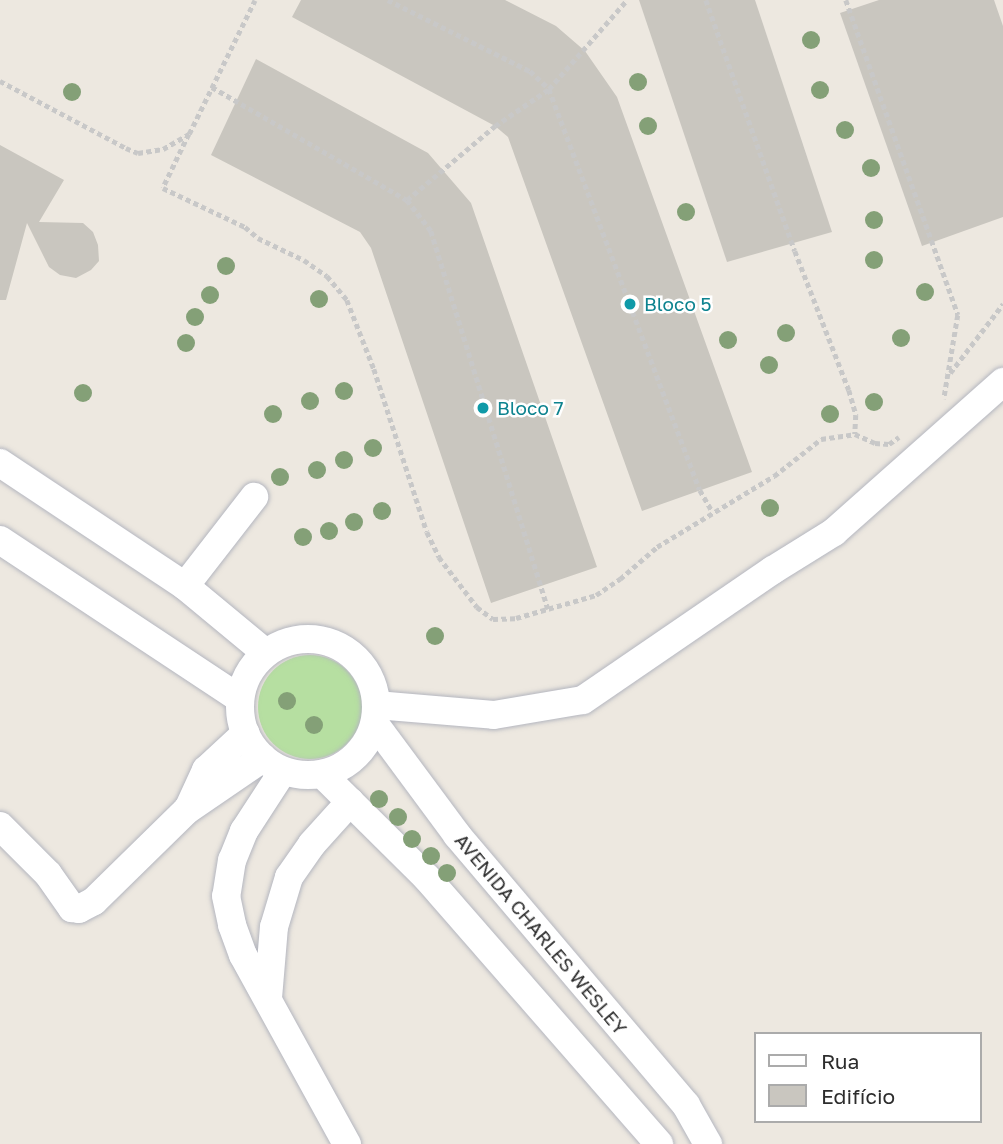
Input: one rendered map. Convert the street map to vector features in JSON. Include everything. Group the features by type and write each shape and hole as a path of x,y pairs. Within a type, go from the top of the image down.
{"street":[{"path":"375,714 494,715 583,700 773,570 834,532 1003,382"},
{"path":"0,463 185,586 265,653"},
{"path":"185,586 254,497"},
{"path":"0,540 239,698"},
{"path":"305,638 326,641 346,649 362,664 372,683 375,714 355,757 340,768 322,774 298,775 273,764 246,733 239,698 251,668 265,653 280,644 305,638"},
{"name":"AVENIDA CHARLES WESLEY","path":"375,714 457,835 686,1105 708,1144"},
{"path":"187,810 206,770 246,733"},
{"path":"0,826 21,844 48,874 65,901 76,909 94,901 187,810 273,764"},
{"path":"273,764 232,860 226,896 232,925 243,955 347,1144"},
{"path":"322,774 427,878 659,1144"},
{"path":"268,998 274,927 289,877 312,844 350,802"}],"path":[{"path":"255,0 163,188 245,227 258,237 304,260 327,276 347,300 374,369 427,532 439,557 477,607 493,619 516,618 596,595 620,579 657,547 712,511 774,476 821,439 855,434 875,443 888,444 901,436"},
{"path":"388,0 530,71 549,89 700,490 712,511"},
{"path":"407,200 495,126 549,89 627,0"},
{"path":"706,0 795,251 849,390 856,415 855,434"},
{"path":"846,0 958,315 943,406"},
{"path":"0,81 138,153 163,149 189,134"},
{"path":"212,88 407,200 431,231 548,609"},
{"path":"948,375 1003,304"}],"green space":[{"path":"310,655 330,659 347,670 358,687 362,707 358,727 347,744 330,755 310,759 290,755 273,744 262,727 258,707 262,687 273,670 290,659"}],"building":[{"name":"Bloco 5","path":"301,0 505,0 556,26 585,51 617,97 752,472 642,511 508,137 495,126 292,17"},
{"name":"Bloco 5","path":"639,0 755,0 832,232 727,262"},
{"path":"879,0 994,0 1003,26 1003,217 922,246 840,13"},
{"name":"Bloco 7","path":"256,59 428,153 471,203 597,567 491,603 371,248 360,232 211,155"},
{"path":"0,145 64,180 39,222 83,223 93,232 98,245 99,261 91,270 76,278 60,275 49,267 27,223 6,300 0,300"}],"place":[{"name":"Bloco 5","path":"630,304"},
{"name":"Bloco 7","path":"483,408"}]}
